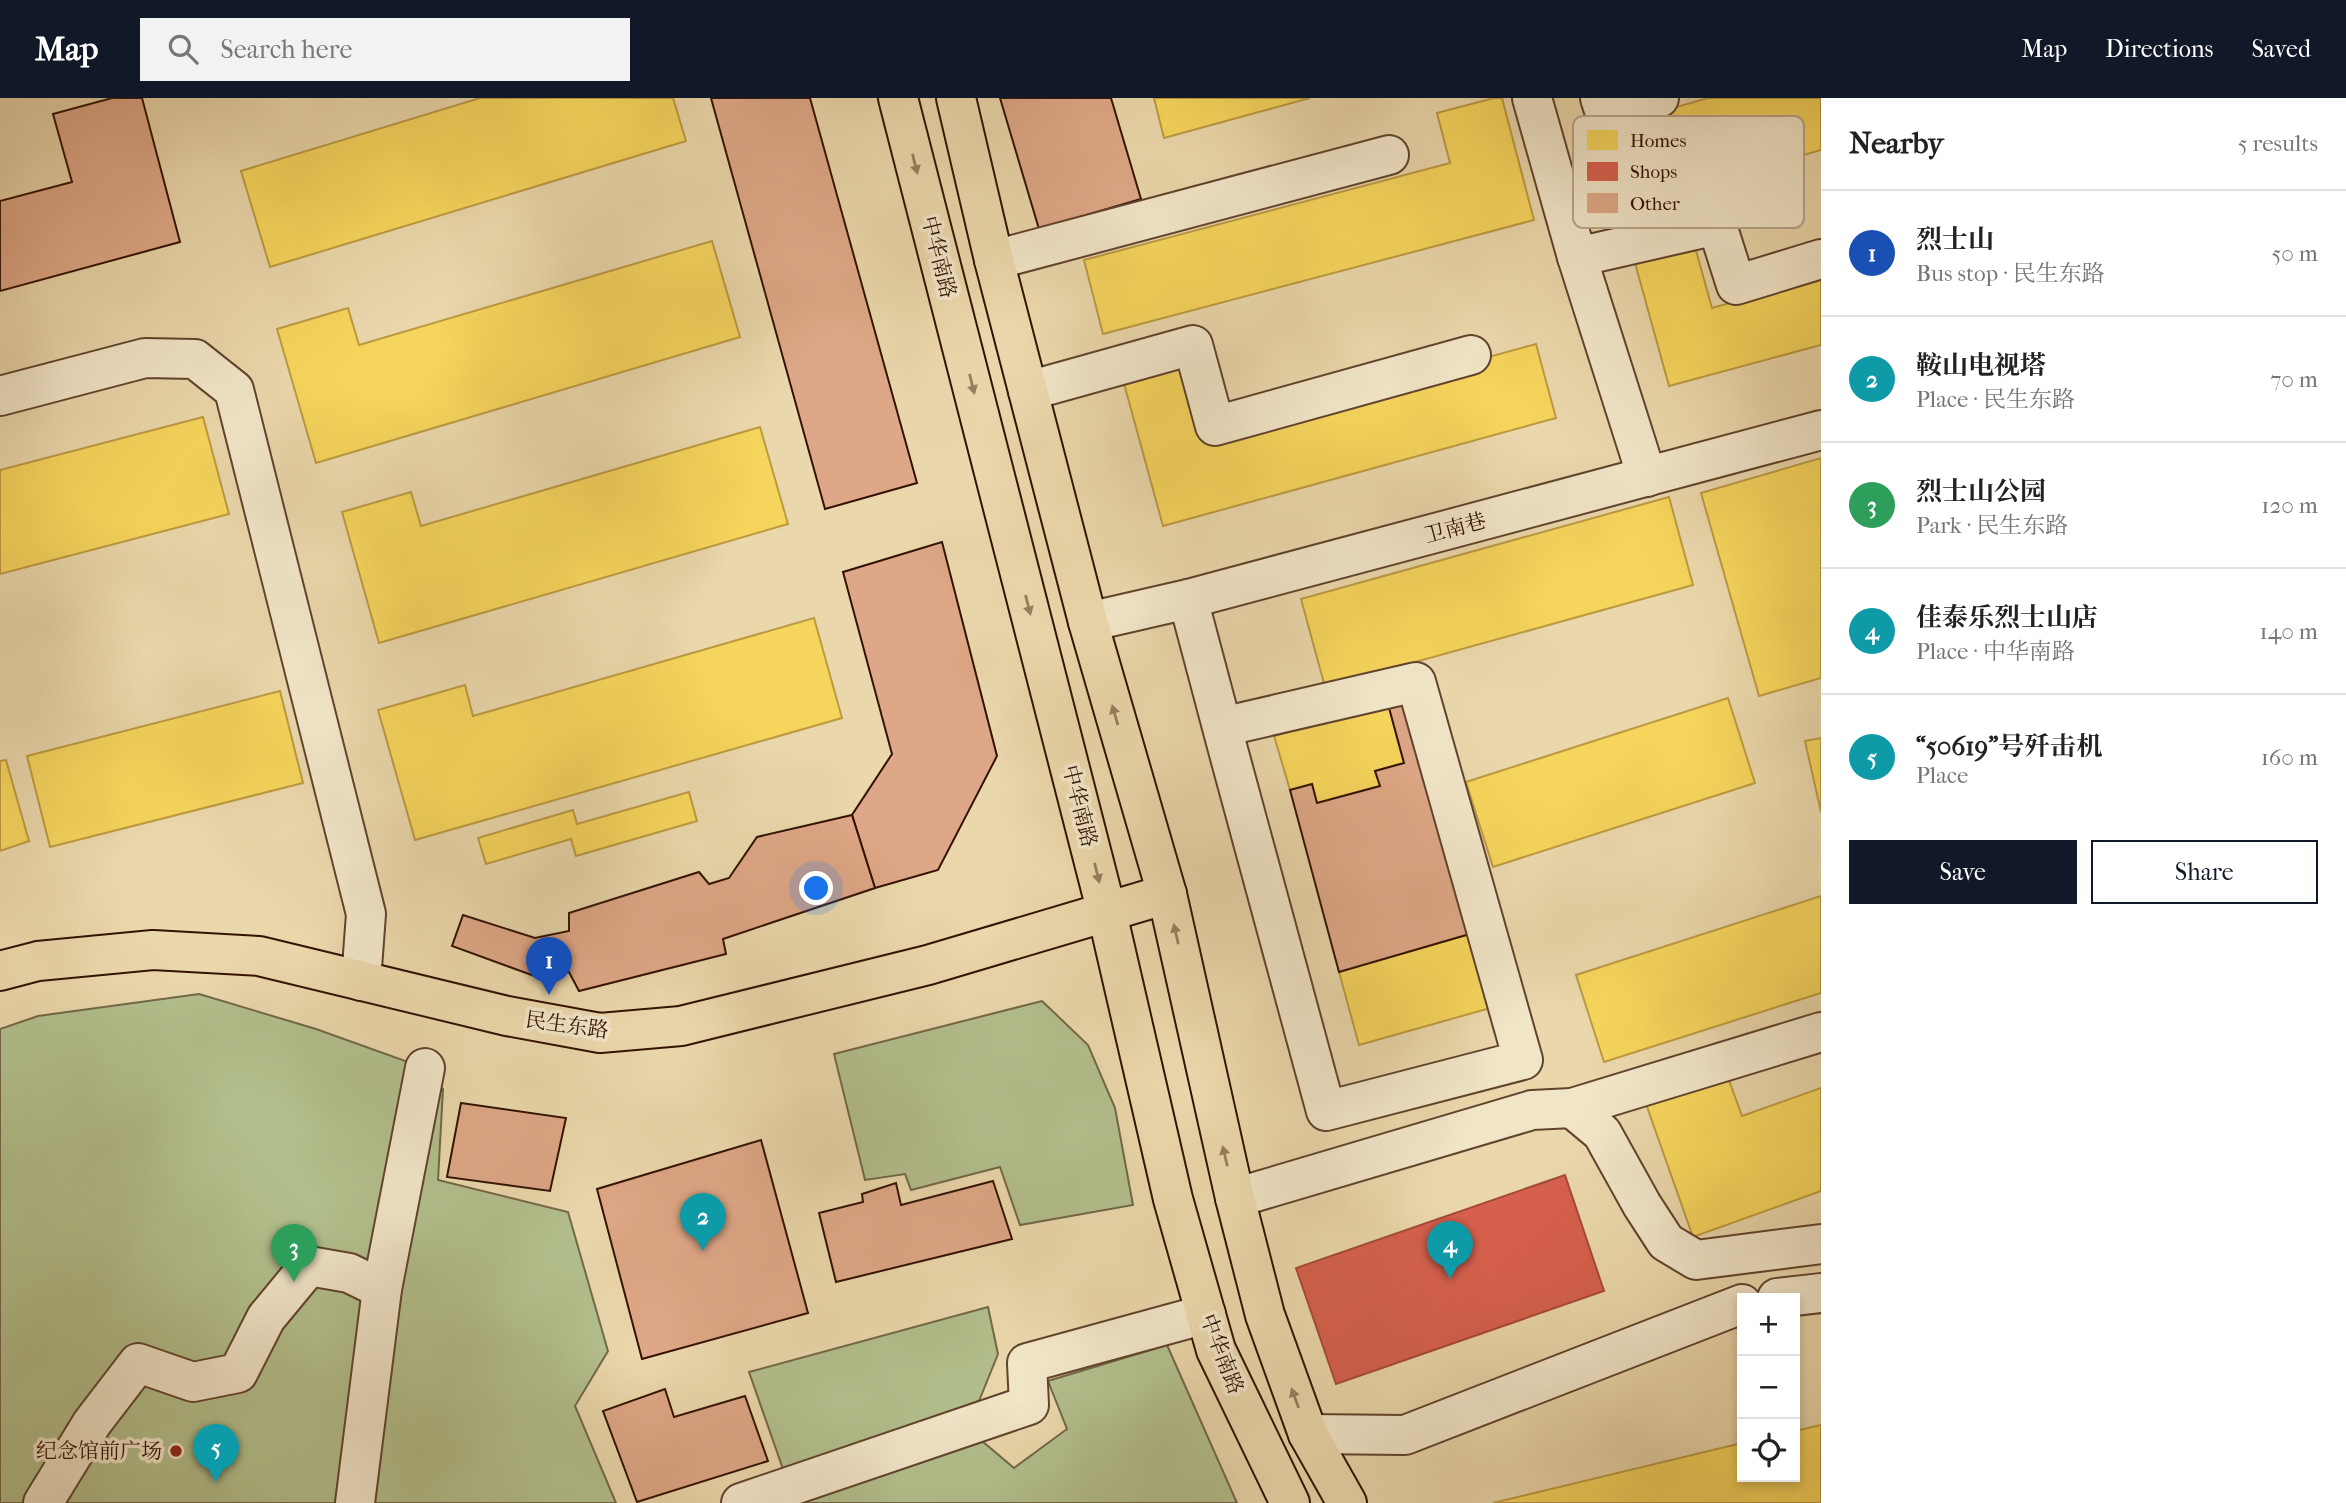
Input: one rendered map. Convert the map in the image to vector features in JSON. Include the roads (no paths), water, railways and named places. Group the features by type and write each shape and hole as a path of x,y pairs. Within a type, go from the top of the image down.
{"main road":[{"name":"中华南路","path":"898,98 1108,913 1173,1199 1216,1350 1290,1503"},
{"path":"956,98 994,260 1088,622 1167,894 1235,1198 1265,1315 1308,1434 1347,1503"},
{"name":"民生东路","path":"0,971 38,961 153,950 260,956 508,1016 600,1033 681,1026 928,965 1167,894"}],"street":[{"path":"1532,98 1577,257 1647,477"},
{"path":"1600,98 1606,116 1659,98"},
{"path":"994,260 1389,155"},
{"path":"1577,257 1704,228"},
{"path":"1718,228 1736,285 1821,259"},
{"path":"1028,391 1193,345 1215,426 1471,355"},
{"path":"0,396 145,358 195,359 234,390 366,914 361,981"},
{"name":"卫南巷","path":"1088,622 1188,599 1821,430"},
{"path":"1188,599 1222,727 1326,1111 1523,1060 1416,682 1222,727"},
{"path":"1235,1198 1532,1110 1572,1108 1821,1032"},
{"path":"355,1503 382,1289 425,1068"},
{"path":"1572,1108 1602,1133 1666,1242 1696,1260 1821,1244"},
{"path":"43,1503 92,1423 138,1363 193,1382 238,1373 266,1318 309,1266 349,1273 382,1289"},
{"path":"1800,1295 1821,1293"},
{"path":"1308,1434 1405,1436 1737,1306"},
{"path":"741,1503 1029,1405 1027,1363 1206,1314"}],"place":[{"name":"烈士山","path":"549,995"},
{"name":"鞍山电视塔","path":"703,1251"},
{"name":"佳泰乐烈士山店","path":"1450,1279"},
{"name":"烈士山公园","path":"294,1282"},
{"name":"纪念馆前广场","path":"176,1451"},
{"name":"“50619”号歼击机","path":"216,1482"}]}
